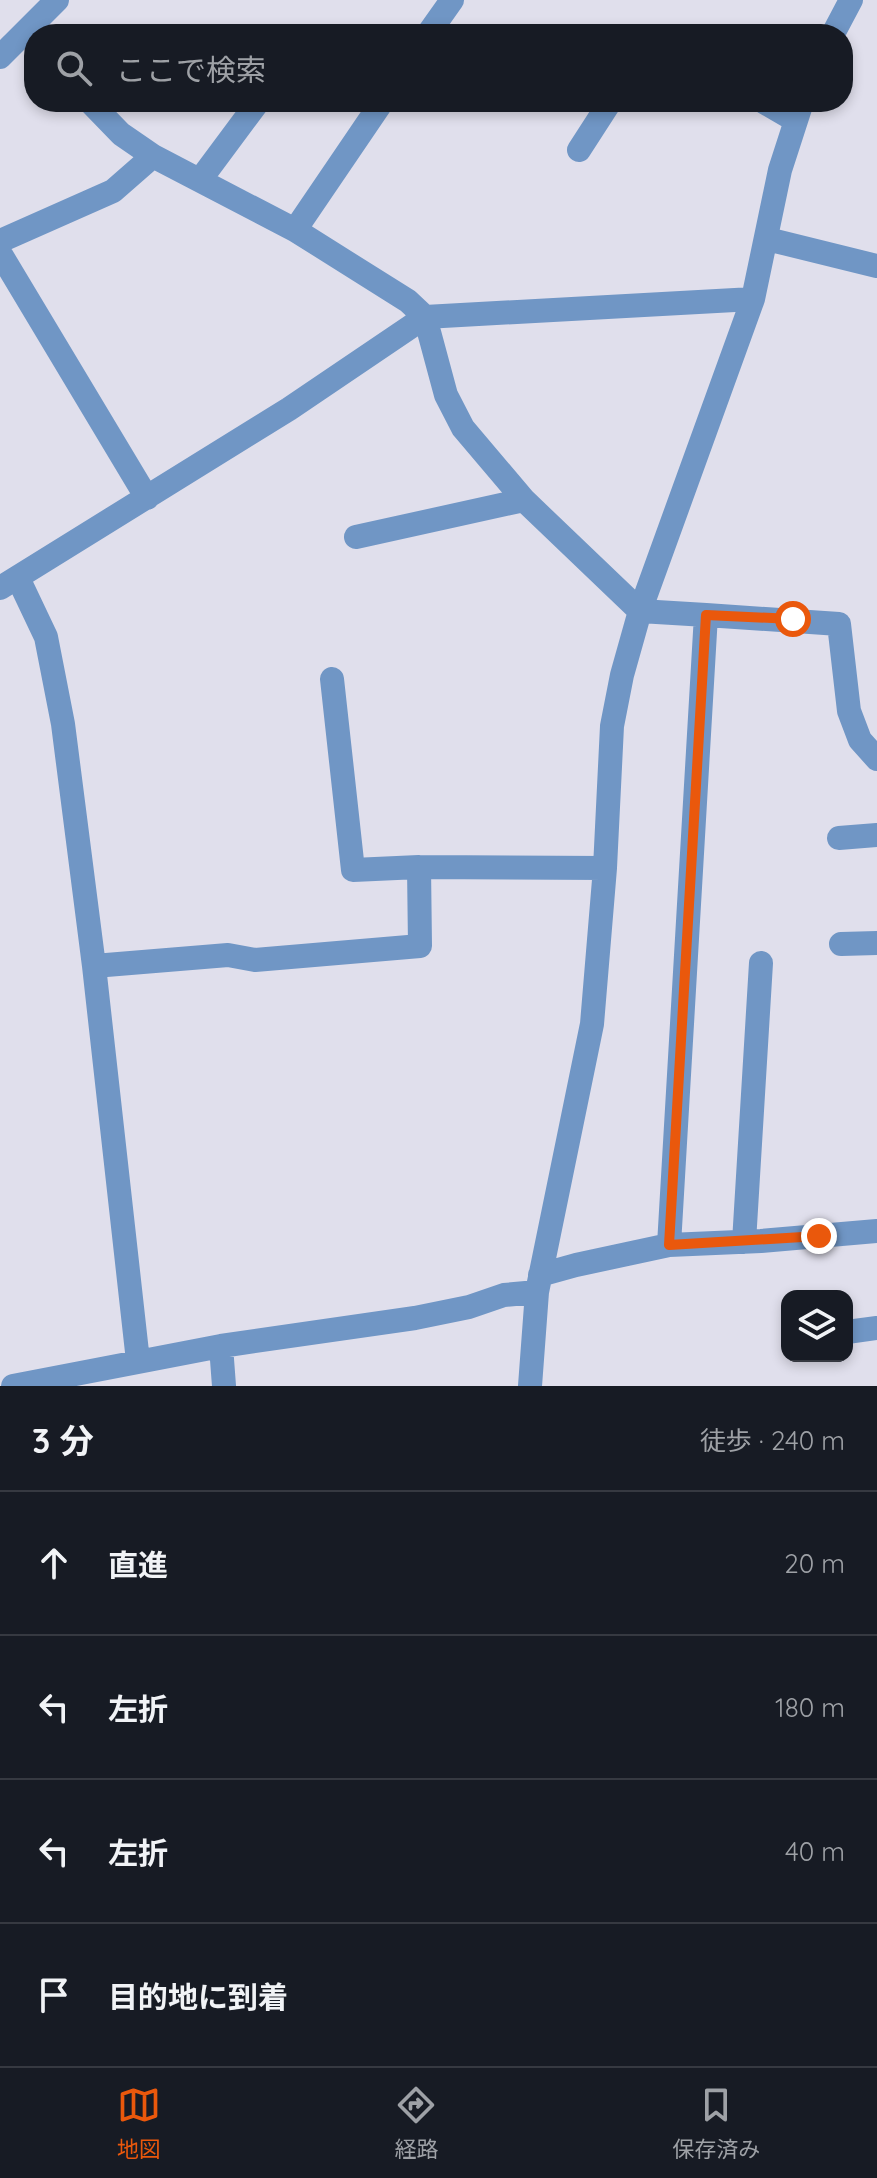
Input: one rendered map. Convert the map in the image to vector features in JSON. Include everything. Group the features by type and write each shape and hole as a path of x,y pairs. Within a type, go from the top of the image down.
{"street":[{"path":"40,24 57,0"},
{"path":"435,24 452,0"},
{"path":"838,24 851,0"},
{"path":"0,57 24,43"},
{"path":"100,112 121,134 153,156 295,230 408,301 425,317 446,395 463,428 524,500 640,611 839,624 849,711 860,740 877,759"},
{"path":"200,180 251,112"},
{"path":"295,230 375,112"},
{"path":"579,150 604,112"},
{"path":"530,1386 538,1284 592,1024 605,868 612,726 622,675 640,611 753,299 780,170 798,112"},
{"path":"0,241 113,191 153,156"},
{"path":"767,239 877,266"},
{"path":"0,253 147,498"},
{"path":"138,1361 94,966 63,724 46,637 9,583 289,409 425,317 753,299"},
{"path":"356,537 524,500"},
{"path":"669,1245 706,615"},
{"path":"332,679 353,870 419,867 605,868"},
{"path":"839,838 877,835"},
{"path":"94,966 228,955 255,960 420,946 419,867"},
{"path":"841,944 877,943"},
{"path":"744,1242 761,963"},
{"path":"13,1386 221,1346 415,1318 469,1307 538,1284 576,1265 669,1245 877,1231"},
{"path":"853,1331 877,1328"},
{"path":"221,1346 224,1386"}],"route":[{"path":"793,619 706,615 669,1245 819,1236"}]}
